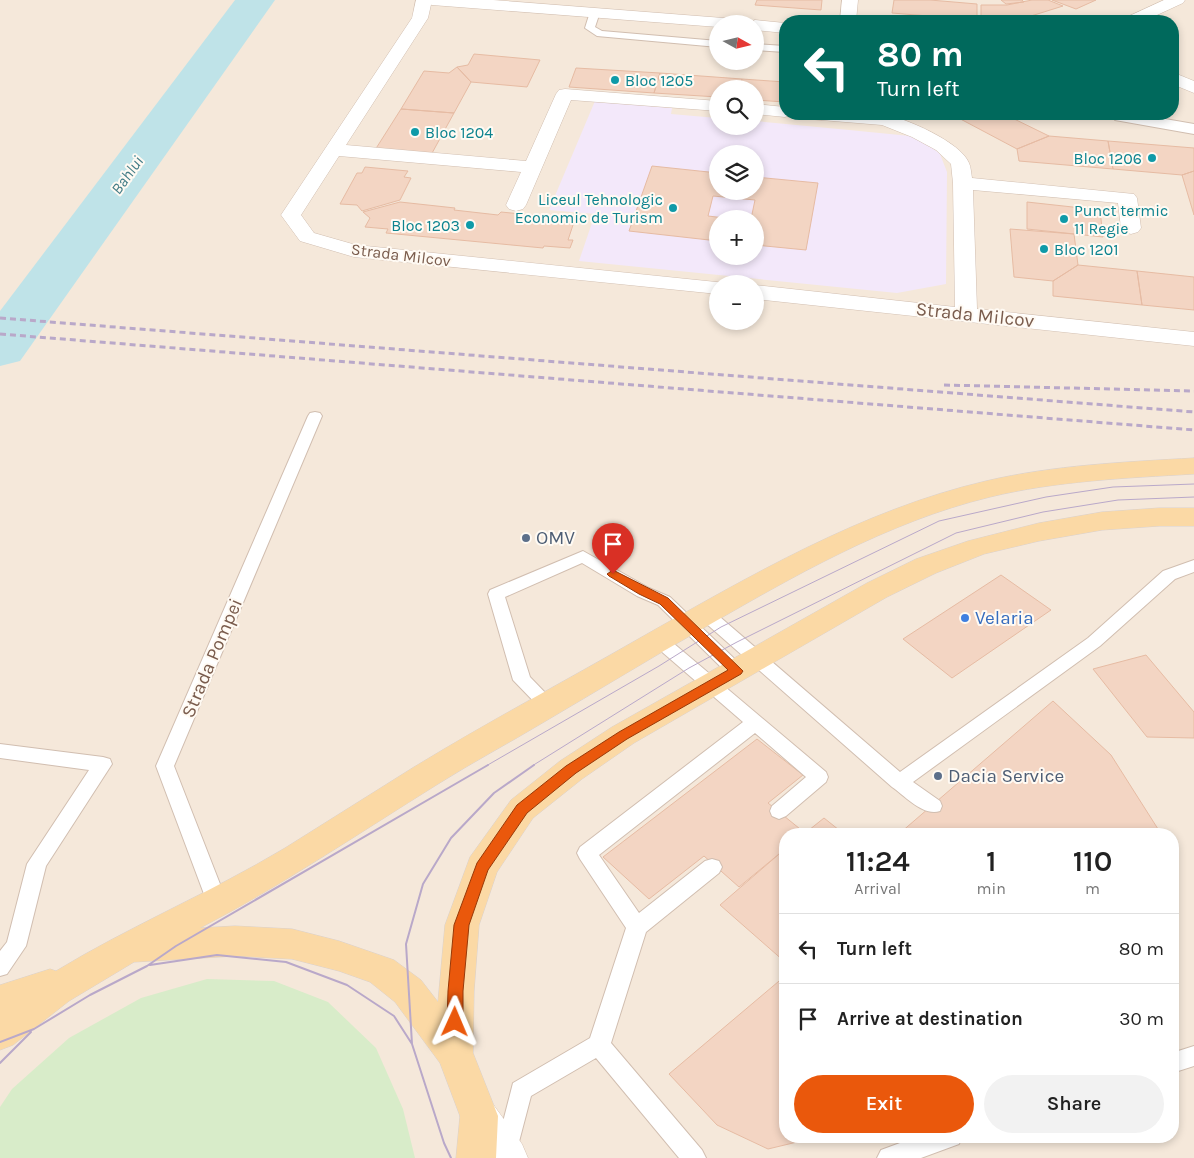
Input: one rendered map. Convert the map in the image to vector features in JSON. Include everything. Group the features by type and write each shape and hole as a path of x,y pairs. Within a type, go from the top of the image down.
{"main road":[{"path":"0,1033 75,978 126,948 244,888 452,760 549,706 579,686 774,577 851,539 920,510 981,490 1064,475 1137,468 1194,466"},
{"path":"454,1054 456,991 462,925 482,867 522,809 571,770 623,735 885,586 926,566 977,547 1039,532 1102,521 1159,517 1194,517"},
{"path":"126,948 235,941 292,944 340,956 382,971 408,991 454,1054 497,1157"},
{"path":"0,1001 75,978"}],"street":[{"name":"Strada Milcov","path":"424,0 420,18 291,215 307,237 354,251 709,287"},
{"path":"432,0 709,22"},
{"path":"849,15 850,0"},
{"path":"1144,15 1176,0"},
{"path":"764,26 779,27"},
{"path":"1179,80 1194,88"},
{"path":"516,205 565,94 709,105"},
{"path":"764,110 779,111"},
{"path":"885,120 919,133 943,146 960,164 963,183 966,314"},
{"path":"1143,120 1194,129"},
{"path":"332,150 532,167"},
{"path":"963,183 1127,198 1131,228"},
{"name":"Strada Milcov","path":"764,293 1194,340"}],"lane":[{"path":"595,12 590,28 600,34 709,43"},
{"path":"764,48 779,49"},
{"name":"Strada Pompei","path":"217,902 165,766 315,416"},
{"path":"549,706 522,680 496,594 583,556 643,592 664,601 698,620 746,665 933,806"},
{"path":"899,782 1094,642 1168,575 1194,566"},
{"path":"660,641 819,777 779,810"},
{"path":"637,927 587,853 755,723"},
{"path":"0,751 103,764 37,864 16,946 0,967"},
{"path":"497,1157 521,1090 599,1045 637,927 712,867"},
{"path":"599,1045 694,1158"},
{"path":"1179,1061 1194,1056"},
{"path":"889,1158 931,1143"}],"shaded area":[{"path":"0,0 1194,0 1194,1158 0,1158"},
{"path":"595,101 672,108 671,114 709,117 709,135 764,135 764,122 910,136 930,146 940,154 947,172 946,284 897,293 764,280 764,275 718,275 579,261 595,214 549,210"}],"green space":[{"path":"207,979 274,981 328,1002 376,1048 403,1109 415,1158 0,1158 0,1107 12,1089 69,1038 141,998"}],"building":[{"path":"757,0 822,0 821,10 755,5"},
{"path":"894,0 930,0 977,4 977,15 892,13"},
{"path":"1001,0 1022,0 1024,2 1006,4"},
{"path":"1032,0 1048,0 1063,6 1034,15 981,15 981,5 1007,5"},
{"path":"1052,0 1096,0 1076,9"},
{"name":"Bloc 1204","path":"474,54 540,60 527,87 471,82 457,67 468,65"},
{"name":"Bloc 1204","path":"457,67 471,82 454,113 401,109 424,71 449,73"},
{"name":"Bloc 1205","path":"576,68 660,73 654,93 569,87"},
{"name":"Bloc 1205","path":"660,73 742,79 709,80 709,96 654,93"},
{"path":"764,81 779,82 779,102 764,101"},
{"name":"Bloc 1204","path":"401,109 454,113 431,155 375,150"},
{"name":"Bloc 1206","path":"962,120 1016,120 1049,136 1017,149"},
{"name":"Bloc 1206","path":"1049,136 1108,141 1113,169 1019,161 1017,149"},
{"name":"Bloc 1206","path":"1108,141 1194,148 1194,171 1182,175 1113,169"},
{"name":"Liceul Tehnologic Economic de Turism","path":"652,166 709,172 709,200 712,200 708,216 709,240 629,231"},
{"name":"Bloc 1203","path":"365,167 408,171 404,177 411,178 400,200 362,211 357,205 340,204 357,173 362,173"},
{"name":"Bloc 1206","path":"1194,171 1194,215 1182,175"},
{"name":"Liceul Tehnologic Economic de Turism","path":"764,178 818,183 806,250 764,246 764,210 753,210 755,200 764,200"},
{"name":"Bloc 1203","path":"400,202 498,215 501,212 551,217 550,220 574,222 568,240 573,240 570,248 544,246 543,248 386,233 388,229 365,227 370,218 363,212"},
{"name":"Punct termic 11 Regie","path":"1027,202 1100,210 1103,237 1027,229"},
{"name":"Bloc 1201","path":"1010,229 1074,234 1078,265 1053,281 1014,277"},
{"name":"Bloc 1201","path":"1078,265 1137,271 1142,305 1053,296 1053,281"},
{"name":"Bloc 1201","path":"1137,271 1194,277 1194,310 1142,305"},
{"path":"1001,575 1051,610 952,678 903,639"},
{"path":"1146,655 1194,712 1194,738 1147,737 1093,669"},
{"path":"1053,701 1111,755 1157,828 906,828"},
{"path":"757,739 803,775 768,803 799,828 779,828 779,854 739,887 704,856 649,899 603,857"},
{"path":"824,818 836,828 812,828"},
{"path":"779,854 779,957 720,905"},
{"path":"779,981 779,1143 793,1143 768,1149 717,1125 669,1074"}],"waterway":[{"name":"Bahlui","path":"0,349 255,0"}],"tram line":[{"path":"486,766 659,666 721,627 939,521 1046,497 1113,487 1194,484"},
{"path":"532,766 689,668 737,642 956,533 1043,512 1118,500 1194,497"},
{"path":"0,1042 34,1029 90,995 147,966 176,946 488,765"},
{"path":"412,1044 406,944 423,884 451,838 494,793 534,765"},
{"path":"150,965 217,955 286,962 347,985 394,1016 412,1044"},
{"path":"0,1063 31,1032"},
{"path":"412,1044 444,1143 451,1158"}],"railway":[{"path":"0,318 1194,412"},
{"path":"0,334 1194,430"},
{"path":"944,385 1194,391"}],"place":[{"name":"Bloc 1205","path":"615,80"},
{"name":"Bloc 1204","path":"415,132"},
{"name":"Bloc 1206","path":"1152,158"},
{"name":"Liceul Tehnologic Economic de Turism","path":"673,208"},
{"name":"Punct termic 11 Regie","path":"1064,219"},
{"name":"Bloc 1203","path":"470,225"},
{"name":"Bloc 1201","path":"1044,249"},
{"name":"OMV","path":"526,538"},
{"name":"Velaria","path":"965,618"},
{"name":"Dacia Service","path":"938,776"}],"route":[{"path":"455,1022 462,925 482,867 522,809 571,770 623,735 736,671 664,601 643,592 613,574"}]}
